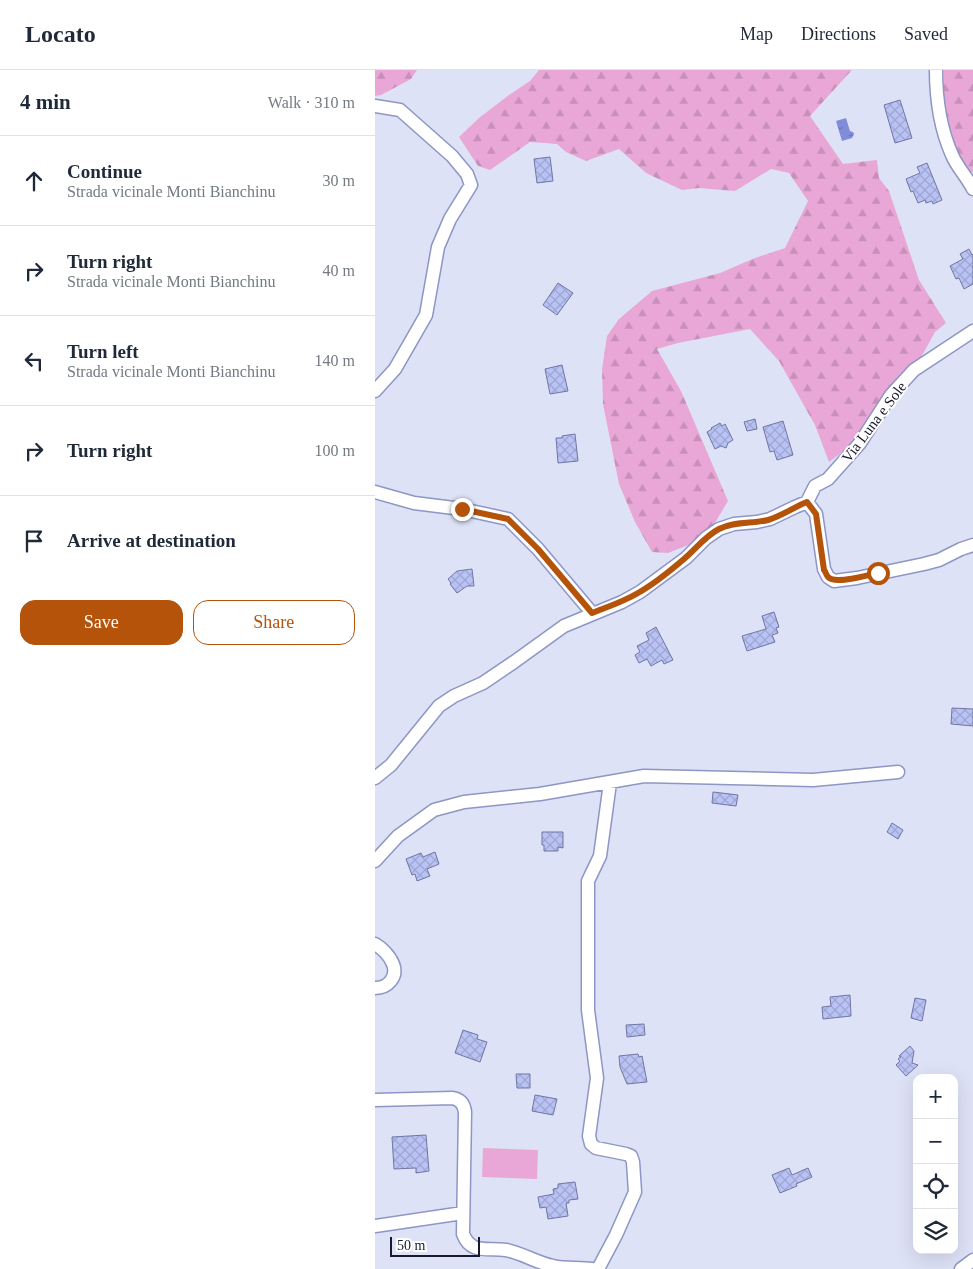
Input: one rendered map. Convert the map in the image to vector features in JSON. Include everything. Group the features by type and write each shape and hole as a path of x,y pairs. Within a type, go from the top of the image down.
{"street":[{"path":"935,70 941,126 952,157 972,186"},
{"path":"375,106 400,110 452,156 467,174 471,185 450,219 438,248 426,315 395,369 375,391"},
{"name":"Via Luna e Sole","path":"807,502 815,486 828,480 860,443 891,395 914,370 973,331"},
{"path":"375,492 414,503 462,509 508,519 538,549 592,613"},
{"path":"375,778 391,765 439,706 454,696 483,683 563,626 622,602 640,592 686,558 706,538 719,529 734,524 770,519 807,502 816,514 824,570 828,577 834,580 857,578 924,564 939,560 973,545"},
{"path":"375,861 398,836 433,810 464,802 540,794 644,776 813,780 898,772"},
{"path":"598,1269 635,1192 631,1156 596,1148 591,1144 589,1136 597,1078 588,1010 588,881 600,856 610,782"},
{"path":"375,944 391,959 395,971 390,982 385,986 375,988"},
{"path":"375,1100 452,1098 463,1104 465,1112 463,1234 469,1244 475,1248 507,1250 554,1266 592,1269"},
{"path":"375,1226 463,1213"},
{"path":"961,1269 973,1260"}],"green space":[{"path":"375,70 417,70 411,79 381,95 375,96"},
{"path":"539,70 852,70 810,116 843,164 877,160 879,178 889,191 919,280 946,323 935,332 914,370 866,434 829,462 815,425 779,361 750,329 657,349 681,391 728,501 706,538 668,553 652,552 635,522 619,484 603,404 602,369 607,336 619,319 652,291 720,273 785,248 808,201 789,173 771,169 735,191 699,188 682,190 646,173 619,149 586,161 566,152 557,144 530,142 490,170 478,166 459,137 479,118 530,81"},
{"path":"944,70 973,70 973,172 970,172 958,155 949,133 944,102"},
{"path":"483,1148 538,1150 537,1179 482,1177"}],"water":[{"path":"846,118 850,131 854,134 852,138 842,141 836,121"}],"building":[{"path":"900,100 912,138 895,143 884,105"},
{"path":"550,157 553,181 537,183 534,159"},
{"path":"927,163 942,200 933,204 932,201 926,203 925,200 918,203 906,179 920,173 917,167"},
{"path":"969,249 973,254 973,284 964,289 959,278 956,279 950,266 963,259 960,254"},
{"path":"558,283 573,293 557,315 543,305"},
{"path":"562,365 568,391 550,394 545,369"},
{"path":"755,419 757,429 747,431 744,422"},
{"path":"783,421 793,455 777,460 774,451 770,452 763,427"},
{"path":"720,423 722,426 725,424 733,440 728,443 726,448 721,446 715,449 707,432"},
{"path":"575,434 578,461 558,463 556,438"},
{"path":"472,569 474,586 467,586 457,593 448,579 457,571"},
{"path":"774,612 779,627 776,628 778,633 772,635 775,642 747,651 742,636 766,629 762,616"},
{"path":"656,627 673,660 664,664 662,660 651,666 647,659 639,663 635,655 640,652 637,646 649,640 646,633"},
{"path":"952,708 973,709 973,726 951,724"},
{"path":"713,792 738,795 736,806 712,803"},
{"path":"892,823 903,830 898,839 887,832"},
{"path":"542,832 563,832 563,848 558,847 558,851 544,851"},
{"path":"435,852 439,864 427,869 430,876 417,881 415,874 412,875 406,859 421,853 423,857"},
{"path":"850,995 851,1016 823,1019 822,1007 831,1006 830,997"},
{"path":"915,998 926,1000 922,1021 911,1018"},
{"path":"644,1024 645,1035 627,1037 626,1025"},
{"path":"463,1030 478,1035 477,1039 487,1042 480,1062 455,1053"},
{"path":"910,1046 914,1051 912,1063 918,1065 906,1076 896,1065 900,1061 898,1059 901,1057 899,1056"},
{"path":"638,1054 639,1057 642,1056 647,1082 627,1084 620,1067 619,1056"},
{"path":"516,1074 530,1074 530,1088 517,1088"},
{"path":"535,1095 557,1099 553,1115 532,1111"},
{"path":"426,1135 429,1171 416,1173 416,1168 394,1169 392,1137"},
{"path":"789,1168 792,1175 808,1168 812,1177 780,1193 772,1175"},
{"path":"575,1182 578,1199 569,1200 569,1203 566,1203 568,1216 548,1219 546,1207 540,1208 538,1197 554,1194 553,1189 558,1188 558,1184"}],"route":[{"path":"462,509 508,519 538,549 592,613 622,602 640,592 686,558 706,538 719,529 734,524 770,519 807,502 816,514 824,570 828,577 834,580 857,578 878,573"}]}
